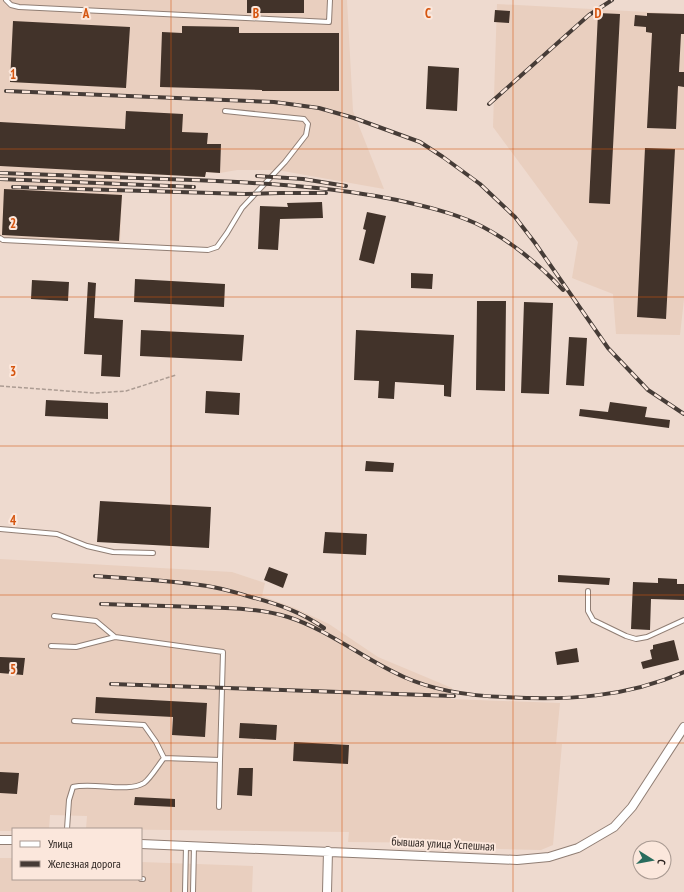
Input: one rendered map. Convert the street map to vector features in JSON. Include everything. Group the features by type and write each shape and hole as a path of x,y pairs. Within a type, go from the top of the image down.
{"street":[{"name":"бывшая улица Успешная","path":"142,844 516,860 549,857 578,848 614,827 632,807 684,727"},
{"path":"0,840 12,840"},
{"path":"328,851 328,892"}],"lane":[{"path":"6,0 11,5 20,7 329,22 330,0"},
{"path":"0,238 3,240 208,250 217,247 242,208 285,162 306,135 308,124 304,119 225,111"},
{"path":"0,529 57,534 87,546 113,552 153,553"},
{"path":"588,591 588,611 593,620 626,636 636,638 647,637 684,620"},
{"path":"54,616 96,621 115,637"},
{"path":"51,646 76,647 115,637 223,652 219,807"},
{"path":"74,721 144,725 156,742 164,758"},
{"path":"164,758 220,760"},
{"path":"67,828 69,800 73,788 82,785 133,787 145,783 164,758"},
{"path":"184,892 190,846"},
{"path":"190,846 193,892"}],"path":[{"path":"0,386 94,393 118,392 126,391 176,375"}],"shaded area":[{"path":"0,0 347,0 353,111 384,189 277,170 237,170 220,173 206,172 205,177 121,173 122,195 120,245 0,238"},
{"path":"497,4 684,14 684,299 680,335 616,334 613,294 572,278 578,242 493,127"},
{"path":"0,559 232,572 265,583 262,596 295,608 329,624 378,657 452,688 451,699 560,703 556,744 562,744 553,845 541,850 499,849 458,843 348,842 349,832 86,828 87,816 50,815 49,828 12,828 12,831 0,831"},
{"path":"0,858 12,858 12,880 142,880 142,862 253,866 252,892 0,892"}],"building":[{"path":"247,0 304,0 304,13 247,13"},
{"path":"495,10 510,11 509,23 494,22"},
{"path":"598,13 620,14 610,204 589,203"},
{"path":"647,13 684,14 684,34 681,34 679,72 684,72 684,87 678,86 676,129 647,128 652,33 646,32 646,27 634,26 635,15 647,16"},
{"path":"13,21 130,27 126,88 10,82"},
{"path":"182,26 239,27 239,33 339,33 339,91 262,91 160,87 162,32 182,33"},
{"path":"428,66 459,68 457,111 426,109"},
{"path":"126,111 183,114 182,132 208,133 207,144 221,144 220,173 206,172 205,177 0,166 0,122 125,129"},
{"path":"645,148 675,149 666,319 637,317"},
{"path":"4,189 122,195 119,241 2,235"},
{"path":"322,202 323,218 280,219 278,250 258,249 260,206 288,207 287,203"},
{"path":"367,212 386,216 374,264 359,260 366,230 363,229"},
{"path":"411,273 433,274 432,289 411,288"},
{"path":"135,279 225,284 224,307 134,302"},
{"path":"32,280 69,282 68,301 31,299"},
{"path":"88,282 96,283 94,318 123,320 120,377 101,376 102,355 84,354"},
{"path":"477,301 506,301 505,391 476,390"},
{"path":"524,302 553,303 549,394 521,393"},
{"path":"141,330 244,335 242,361 140,356"},
{"path":"356,330 454,335 451,397 444,396 444,385 395,382 394,399 378,398 379,381 354,380"},
{"path":"569,337 587,338 584,386 566,385"},
{"path":"206,391 240,393 239,415 205,413"},
{"path":"46,400 108,403 108,419 45,416"},
{"path":"610,402 647,407 645,417 670,420 669,428 579,416 580,409 608,412"},
{"path":"366,461 394,463 393,472 365,471"},
{"path":"100,501 211,507 209,548 97,542"},
{"path":"325,532 367,534 366,555 323,553"},
{"path":"269,567 288,574 283,588 264,580"},
{"path":"558,575 610,578 609,585 558,582"},
{"path":"658,578 677,579 677,584 684,584 684,600 651,599 650,630 631,629 633,582 658,583"},
{"path":"674,640 679,660 643,669 641,662 652,659 650,650 653,649 653,645"},
{"path":"577,648 579,662 557,665 555,652"},
{"path":"0,657 25,658 23,675 0,673"},
{"path":"96,697 207,703 205,737 172,735 173,717 95,713"},
{"path":"240,723 277,725 276,740 239,738"},
{"path":"294,742 349,745 348,764 293,761"},
{"path":"239,768 253,768 252,796 237,795"},
{"path":"0,772 19,773 17,794 0,793"},
{"path":"135,797 175,799 175,807 134,805"}],"railway":[{"path":"489,104 589,15 612,0"},
{"path":"6,91 274,102 319,108 354,118 420,142 480,184 515,217 535,243 608,348 648,390 684,414"},
{"path":"0,173 270,184 346,191 397,200 446,212 487,229 522,252 563,290"},
{"path":"257,176 303,179 346,186"},
{"path":"0,179 194,187"},
{"path":"13,187 245,194 326,193"},
{"path":"95,576 179,582 218,588 280,606 307,617 324,628"},
{"path":"101,604 232,608 277,614 318,629 404,677 428,686 467,694 528,698 596,695 641,687 684,672"},
{"path":"111,684 454,696"}]}
